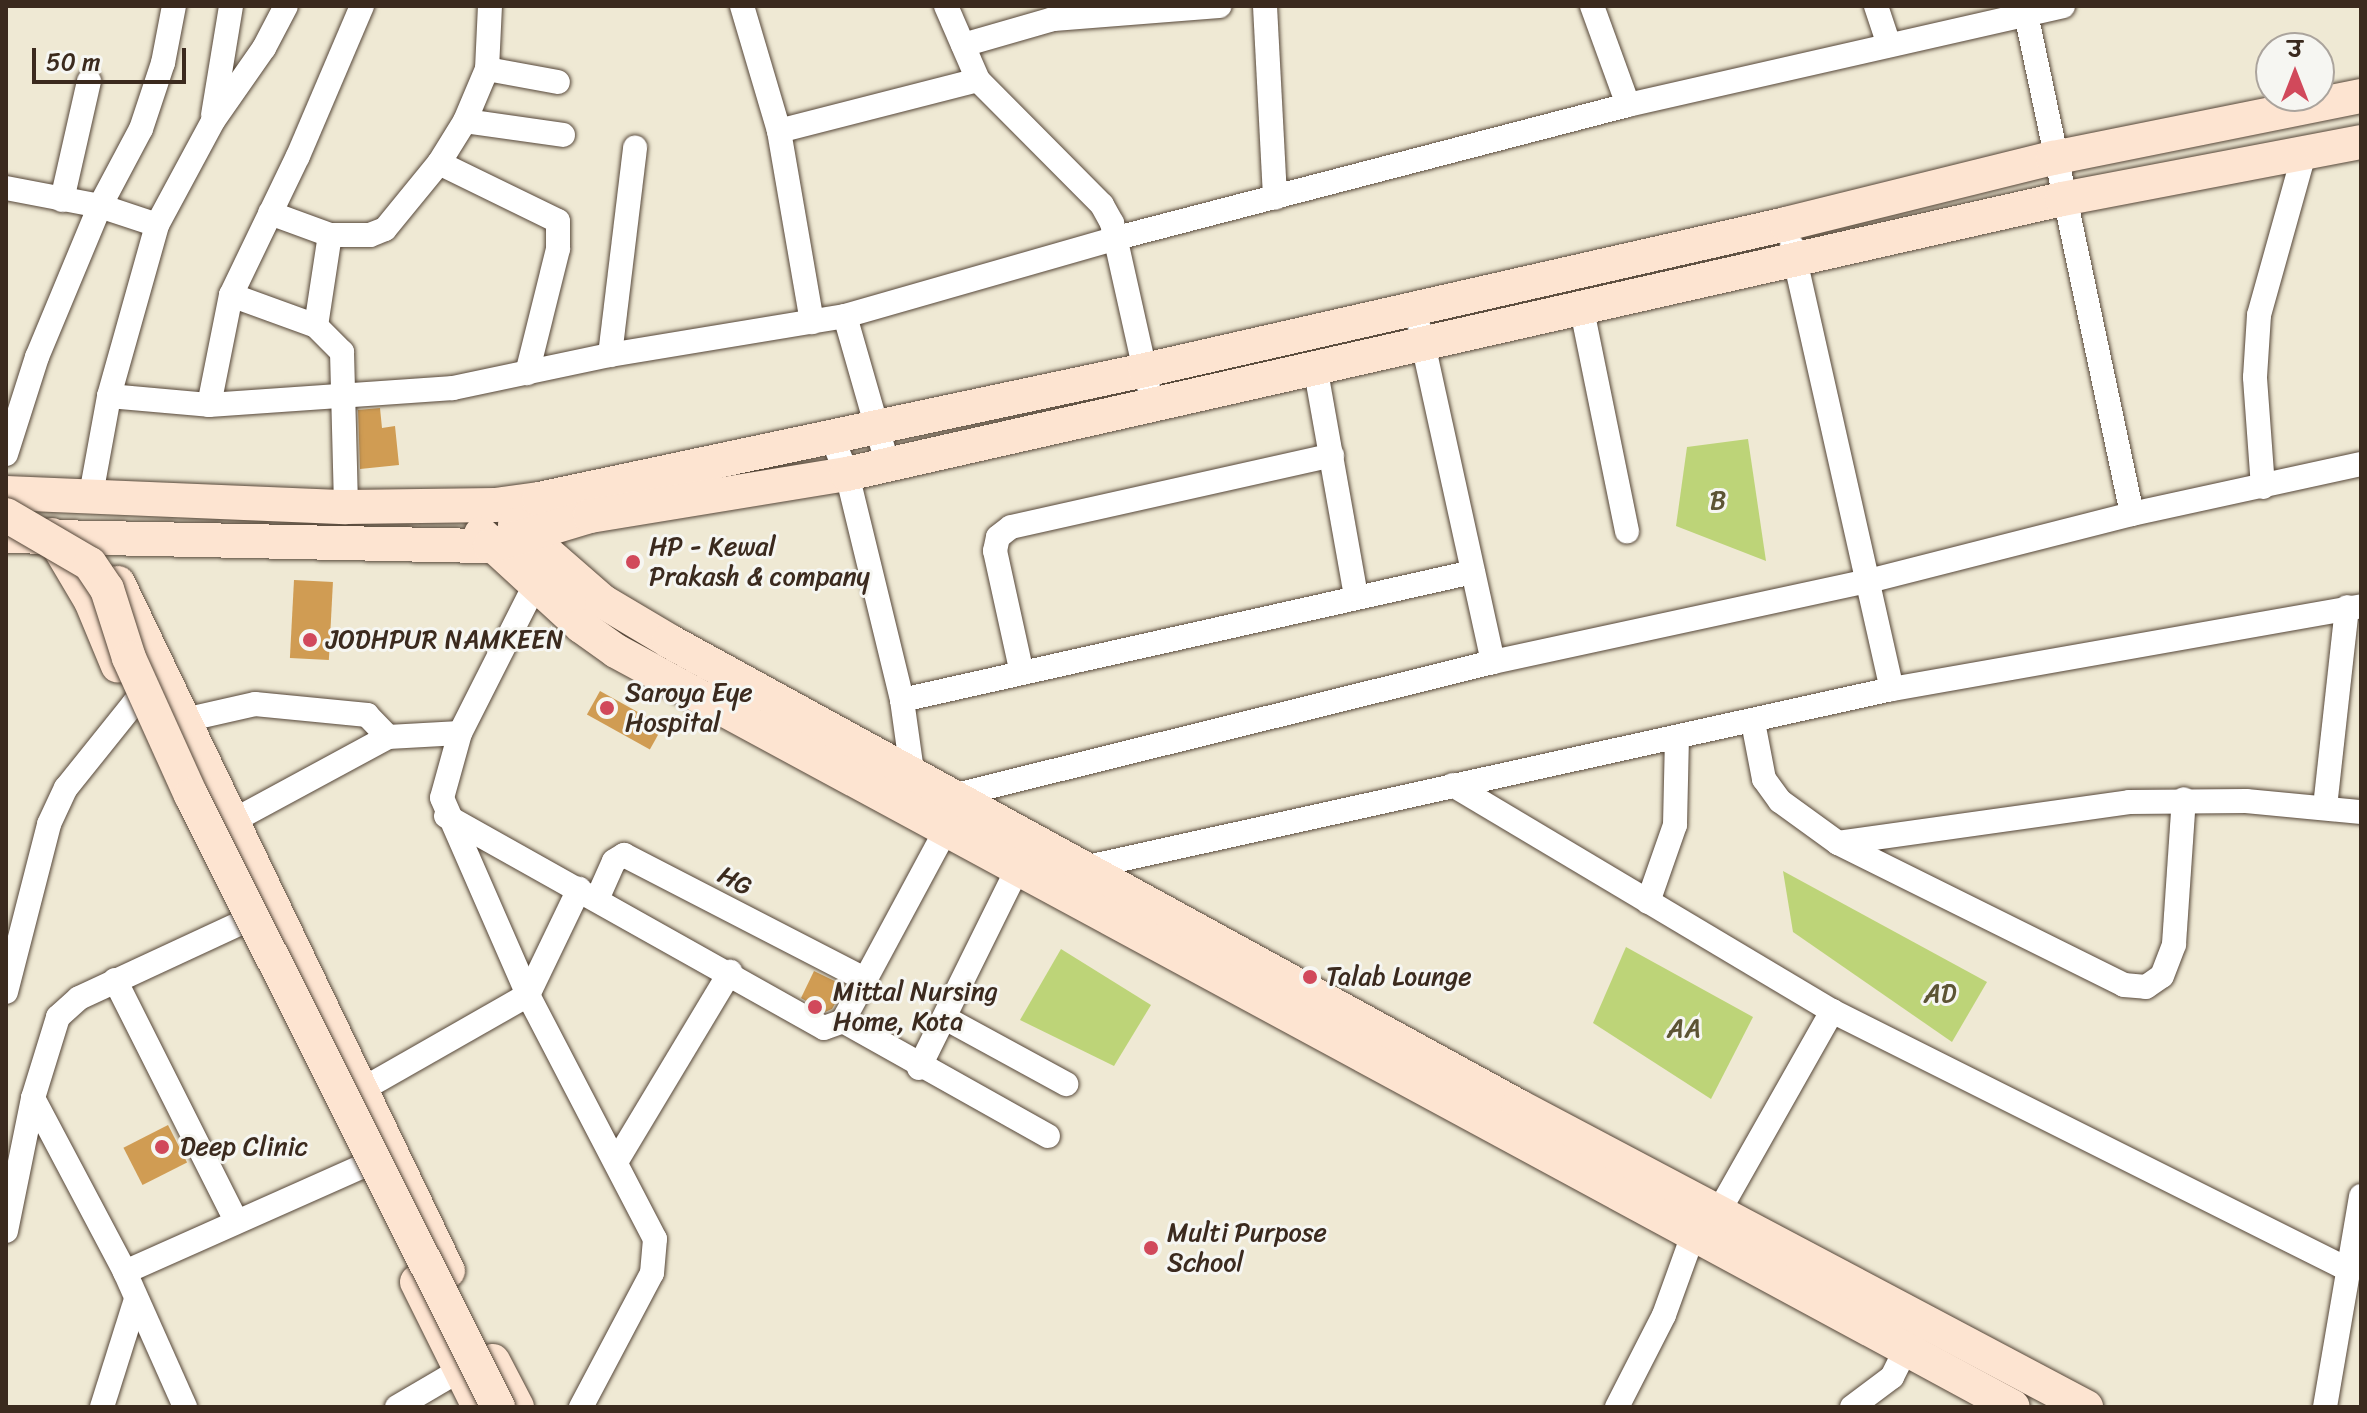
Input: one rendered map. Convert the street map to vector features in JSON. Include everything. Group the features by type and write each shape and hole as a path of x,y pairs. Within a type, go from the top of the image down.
{"street":[{"path":"6,454 37,357 100,206 141,129 163,63 174,6"},
{"path":"213,121 231,6"},
{"path":"286,6 264,48 213,121 157,225 109,396 90,500 98,540 180,721 364,1091 376,1161 460,1370 479,1407"},
{"path":"209,405 231,295 362,6"},
{"path":"270,213 330,235 370,235 385,229 439,163 465,121 487,69 490,6"},
{"path":"742,6 779,131 812,322"},
{"path":"946,6 978,80 1102,205 1117,238 1152,406"},
{"path":"963,45 1050,13 1219,6"},
{"path":"1265,6 1275,198"},
{"path":"1876,6 1889,45"},
{"path":"109,396 209,405 345,399 453,388 610,355 845,316 1117,238 1628,105 2063,6"},
{"path":"1597,7 1628,105"},
{"path":"2026,14 2053,158 2132,514"},
{"path":"487,69 558,82"},
{"path":"779,131 978,80"},
{"path":"62,200 89,81"},
{"path":"13,506 90,500 346,507 495,505 833,440 1786,224 2053,158 2361,96"},
{"path":"465,121 563,135"},
{"path":"53,537 538,546 628,509 847,474 887,462 1582,310 1796,258 2062,199 2361,142"},
{"path":"610,355 635,148"},
{"path":"2263,487 2255,377 2259,315 2304,154"},
{"path":"439,163 558,221 558,249 527,373"},
{"path":"6,188 100,206 157,225"},
{"path":"1786,224 1892,689"},
{"path":"316,326 330,235"},
{"path":"231,295 316,326 342,352 346,507"},
{"path":"1415,308 1493,662"},
{"path":"1582,310 1627,531"},
{"path":"845,316 887,462"},
{"path":"1315,366 1356,597"},
{"path":"833,440 847,474 902,700 913,778"},
{"path":"1021,669 995,551 998,537 1011,527 1332,455"},
{"path":"446,816 730,972 814,1025 834,1028 843,1021 866,980 948,812 1493,662 1869,581 2132,514 2361,464"},
{"path":"495,505 602,601 913,778 948,812 1019,866 2013,1407"},
{"path":"13,506 53,537 91,601 134,703 332,1104 376,1161 517,1407"},
{"path":"13,506 90,564 107,589 129,658 191,795 498,1407"},
{"path":"460,506 490,546 534,586 616,651 948,812 1083,868 2086,1407"},
{"path":"538,546 534,586 460,733 445,777 446,816 528,995 646,1216 655,1239 652,1273 581,1407"},
{"path":"902,700 1021,669 1473,572"},
{"path":"1083,868 1892,689 2354,607 2325,807"},
{"path":"6,992 49,824 88,756 134,703 163,679"},
{"path":"180,721 255,704 299,707 367,715 388,737"},
{"path":"1753,722 1764,779 1772,790 1838,843 2124,985 2146,987 2162,976 2174,944 2184,799"},
{"path":"229,823 388,737 460,733"},
{"path":"1648,902 1675,825 1677,738"},
{"path":"1453,785 1832,1011 2349,1270"},
{"path":"1838,843 2129,802 2184,799 2361,812"},
{"name":"HG","path":"589,893 614,861 624,855 866,980"},
{"path":"919,1068 947,1019 1019,866"},
{"path":"332,1104 364,1091 528,995 589,893"},
{"path":"6,1231 33,1098 58,1017 79,998 273,907"},
{"path":"616,1162 730,972"},
{"path":"115,980 235,1219"},
{"path":"1719,1211 1832,1011"},
{"path":"947,1019 1066,1084"},
{"path":"843,1021 919,1068 1048,1136"},
{"path":"33,1098 125,1272 185,1407"},
{"path":"125,1272 235,1219 376,1161"},
{"path":"2325,1407 2361,1196"},
{"path":"1617,1407 1664,1315 1693,1235"},
{"path":"102,1407 136,1299"},
{"path":"1852,1407 1892,1377 1921,1317"},
{"path":"397,1407 460,1370"}],"green space":[{"name":"B","path":"1748,439 1766,561 1676,526 1687,447"},
{"name":"AD","path":"1783,871 1987,982 1952,1042 1793,932"},
{"name":"AA","path":"1626,947 1753,1017 1711,1099 1593,1023"},
{"path":"1061,949 1151,1005 1114,1066 1020,1020"}],"building":[{"path":"380,408 382,428 395,426 399,465 360,469 358,410"},
{"name":"JODHPUR NAMKEEN","path":"294,580 333,582 329,660 290,658"},
{"path":"600,691 663,726 650,750 587,715"},
{"path":"814,971 845,986 832,1009 825,1012 801,998"},
{"path":"168,1125 187,1162 143,1185 123,1148"}],"place":[{"name":"HP - Kewal Prakash & company","path":"633,562"},
{"name":"JODHPUR NAMKEEN","path":"310,640"},
{"name":"Saroya Eye Hospital","path":"607,708"},
{"name":"Talab Lounge","path":"1310,977"},
{"name":"Mittal Nursing Home, Kota","path":"815,1007"},
{"name":"Deep Clinic","path":"162,1147"},
{"name":"Multi Purpose School","path":"1151,1248"}]}
